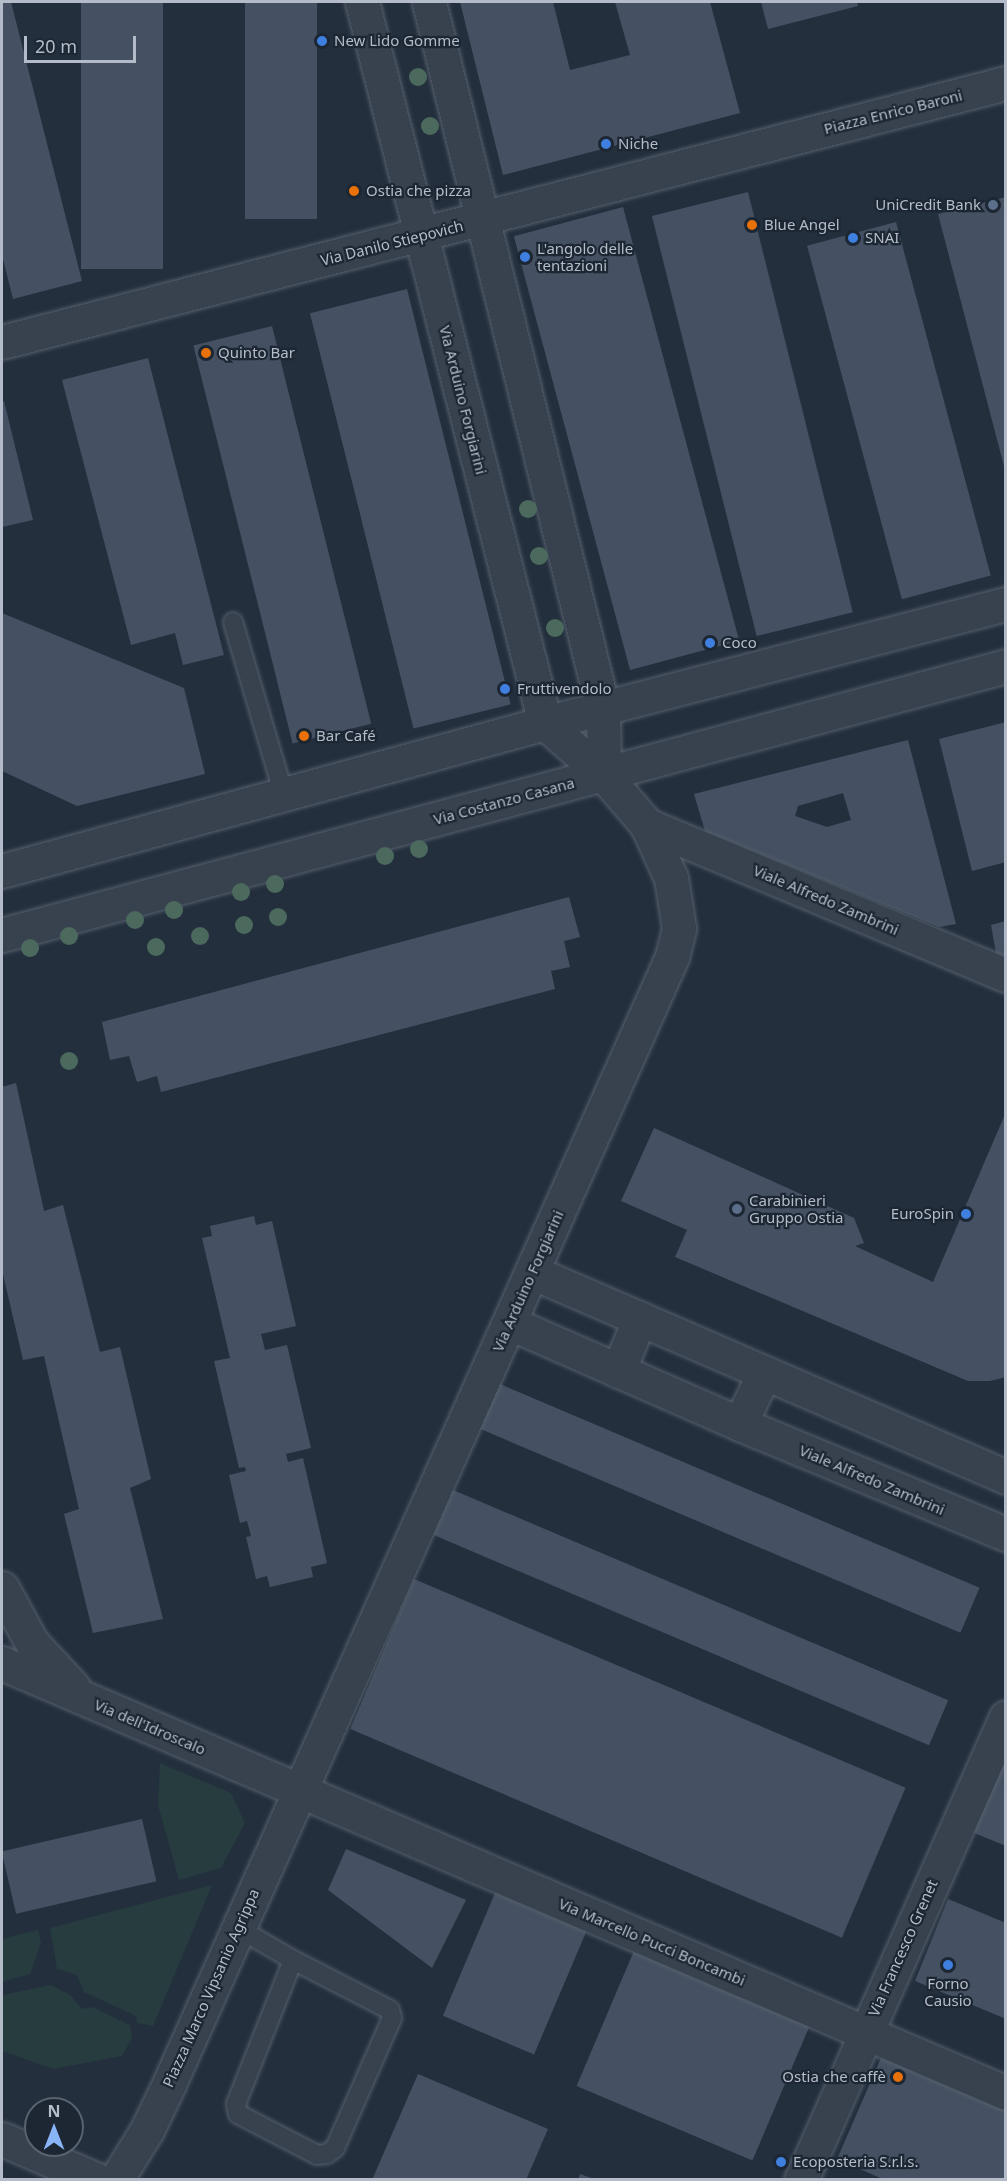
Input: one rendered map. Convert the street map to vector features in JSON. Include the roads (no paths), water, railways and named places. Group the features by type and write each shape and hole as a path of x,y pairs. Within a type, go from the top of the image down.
{"street":[{"name":"Via Arduino Forgiarini","path":"299,1791 510,1323 676,944 679,928 676,894 647,825 604,775 545,723 362,2"},
{"path":"429,2 603,709 604,775"},
{"name":"Piazza Enrico Baroni","path":"782,141 1005,83"},
{"name":"Via Danilo Stiepovich","path":"2,342 782,141"},
{"path":"2,871 545,723 1005,604"},
{"name":"Via Costanzo Casana","path":"2,935 1005,666"},
{"name":"Viale Alfredo Zambrini","path":"647,825 1005,975"},
{"path":"532,1272 1005,1476"},
{"path":"618,1371 640,1318"},
{"name":"Viale Alfredo Zambrini","path":"510,1323 740,1424 1005,1534"},
{"path":"740,1424 764,1373"},
{"path":"2,1588 32,1643 88,1700"},
{"name":"Via dell'Idroscalo","path":"2,1663 299,1791"},
{"name":"Via Francesco Grenet","path":"801,2180 1005,1717"},
{"name":"Piazza Marco Vipsanio Agrippa","path":"116,2180 159,2107 299,1791"},
{"name":"Via Marcello Pucci Boncambi","path":"299,1791 1005,2093"},
{"path":"2,2139 97,2180"}],"lane":[{"path":"232,622 284,795"},
{"path":"238,1928 293,1960 390,2010 392,2018 335,2148 327,2154 317,2155 238,2114 236,2104 293,1960"}],"place":[{"name":"New Lido Gomme","path":"322,41"},
{"name":"Niche","path":"606,144"},
{"name":"Ostia che pizza","path":"354,191"},
{"name":"UniCredit Bank","path":"993,205"},
{"name":"Blue Angel","path":"752,225"},
{"name":"SNAI","path":"853,238"},
{"name":"L'angolo delle tentazioni","path":"525,257"},
{"name":"Quinto Bar","path":"206,353"},
{"name":"Coco","path":"710,643"},
{"name":"Fruttivendolo","path":"505,689"},
{"name":"Bar Café","path":"304,736"},
{"name":"Carabinieri Gruppo Ostia","path":"737,1209"},
{"name":"EuroSpin","path":"966,1214"},
{"name":"Forno Causio","path":"948,1965"},
{"name":"Ostia che caffè","path":"898,2077"},
{"name":"Ecoposteria S.r.l.s.","path":"781,2162"}]}
